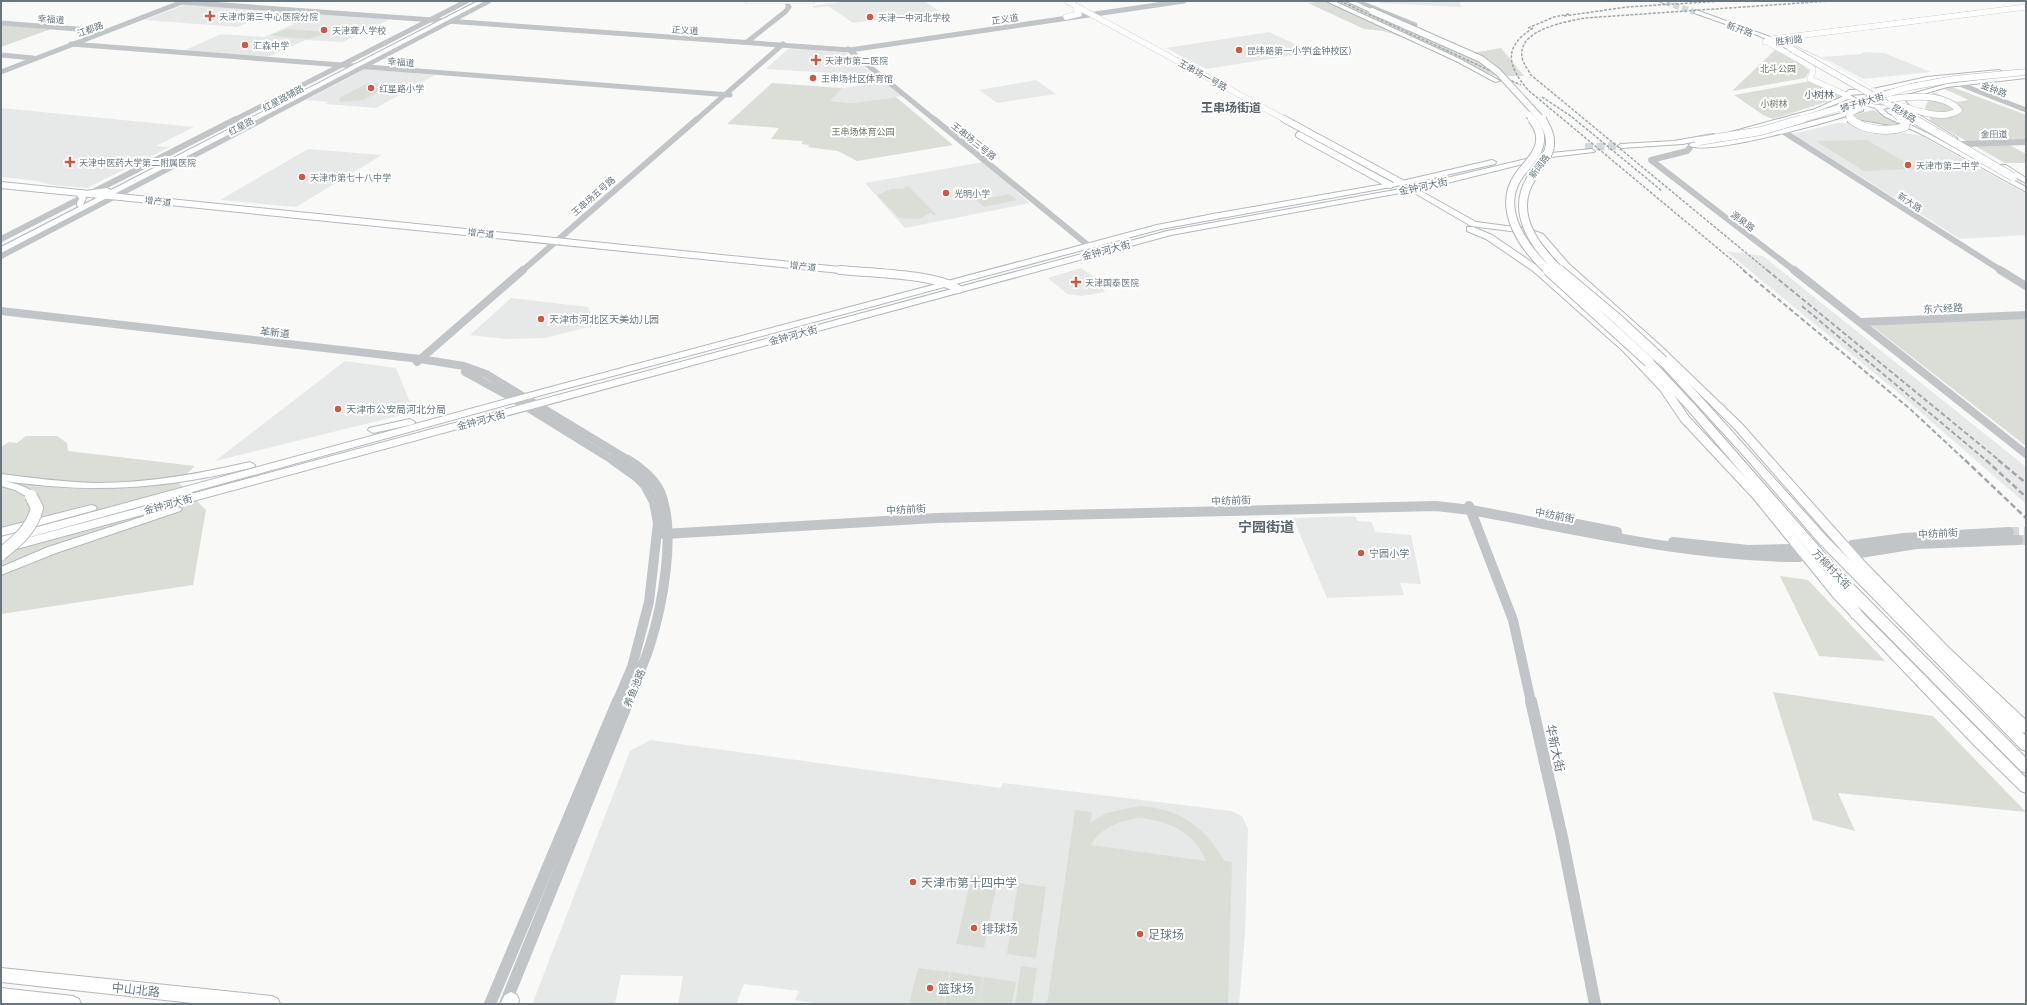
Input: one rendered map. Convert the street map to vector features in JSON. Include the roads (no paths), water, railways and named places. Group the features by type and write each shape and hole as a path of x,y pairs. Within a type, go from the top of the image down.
{"highway":[{"name":"红星路","path":"441,20 474,1"},
{"name":"红星路","path":"1,244 99,196 441,20 482,1"},
{"name":"新阔路","path":"1329,1 1479,70 1497,81 1533,119 1541,133 1541,142 1537,153 1517,178 1512,187 1511,214 1516,228 1538,261 1649,362"},
{"name":"新阔路","path":"1349,1 1481,59 1498,72 1542,118 1549,131 1551,147 1546,158 1529,178 1522,196 1524,220 1530,234 1553,264 1627,327 1663,361"},
{"name":"红星路","path":"1,250 99,196"},
{"name":"万柳村大街","path":"1663,361 1748,454 1832,550 2026,746"},
{"name":"万柳村大街","path":"1649,362 1750,474 1812,548 1916,656 2026,766"},
{"path":"1812,548 1857,615"}],"main road":[{"path":"748,1 812,1"},
{"name":"王串场一号路","path":"1059,1 1086,13 1401,187"},
{"name":"王串场一号路","path":"1068,1 1086,13 1390,185"},
{"name":"胜利路","path":"1791,37 2026,8"},
{"name":"胜利路","path":"1797,39 2026,8"},
{"path":"1068,17 1078,14 1076,9"},
{"name":"新开路","path":"1695,12 1777,41"},
{"path":"1756,34 1774,37 1791,37"},
{"path":"1777,41 1791,37"},
{"path":"1777,41 1797,39"},
{"path":"1797,39 1791,42 1798,49"},
{"path":"1777,41 1798,49 1870,91 1901,106 1917,111 1946,114 1956,113 1959,110 1953,105 1934,99 1911,96 1898,100 1860,108"},
{"path":"1777,41 1812,67 1813,71 1810,79 1857,102 1872,104 1894,106 1898,100 1936,87 2026,73"},
{"name":"昆纬路","path":"1777,41 1870,91 2010,177"},
{"name":"昆纬路","path":"1777,41 1884,105 2010,177"},
{"path":"1872,104 1829,119 1784,132 1723,144 1624,148 1676,142 1772,124 1817,110 1847,96 1852,91 1870,91 1944,77 2026,73"},
{"name":"狮子林大街","path":"1701,142 1773,131 1872,104 1907,90 1931,85 2026,73"},
{"name":"狮子林大街","path":"1701,142 1761,131 1910,87 1954,79 2026,73"},
{"path":"1924,120 1917,110 1917,101 1924,93 1936,87"},
{"path":"1870,91 1891,95 1914,114 2026,181"},
{"path":"1872,104 1849,114 1850,119 1858,124 1887,130 1905,127 1906,123 1884,105"},
{"path":"1872,104 1886,115 1927,135 2026,189"},
{"path":"1829,119 1866,123 1927,135"},
{"path":"1676,142 1701,142"},
{"path":"1692,145 1701,142"},
{"name":"金钟河大街","path":"460,414 939,286 958,289 1170,233 1401,187 1420,179 1523,154 1586,147"},
{"name":"金钟河大街","path":"1401,187 1412,189 1551,155 1592,151"},
{"path":"2010,177 2026,184"},
{"path":"2010,177 2026,189"},
{"path":"1420,179 1419,183 1430,185"},
{"path":"1390,185 1401,187 1465,227 1489,237 1536,269 1626,349 1720,446 1750,474"},
{"name":"金钟河大街","path":"1,541 347,451 532,406 948,288 1090,246 1186,221 1390,185"},
{"name":"增产道","path":"1,186 932,279 948,288"},
{"path":"1412,189 1474,224 1529,232 1540,236 1566,266 1659,348 1738,426 1840,543 1912,617 2026,728"},
{"name":"增产道","path":"558,242 927,281 939,286"},
{"path":"1664,389 1685,419 1744,481 1838,595 1979,742 2026,787"},
{"path":"1708,397 1743,443 1748,454"},
{"path":"373,430 460,414"},
{"path":"1,571 111,530 460,414"},
{"path":"1,477 73,484 125,486 191,478 250,466 347,451"},
{"name":"金钟河大街","path":"1,549 347,451"},
{"path":"1,532 250,466"},
{"path":"1,483 27,492 35,502 37,508 33,521 26,532 1,554"},
{"path":"1,579 54,553 111,530"},
{"path":"1832,550 1912,617"},
{"name":"中山北路","path":"1,975 272,1004"},
{"path":"1,996 73,1004"}],"street":[{"name":"正义道","path":"184,1 746,42 783,47"},
{"name":"江都路","path":"1,72 72,45 103,31 184,1"},
{"name":"红星路辅路","path":"441,20 467,1"},
{"name":"红星路辅路","path":"1,239 99,196 441,20 489,1"},
{"name":"正义道","path":"441,20 783,47 849,49 1176,1"},
{"name":"正义道","path":"1086,13 1184,1"},
{"path":"1356,1 1414,25"},
{"path":"746,42 785,12 789,7 787,2"},
{"path":"1068,17 1086,13"},
{"name":"幸福道","path":"1,23 103,31"},
{"name":"幸福道","path":"72,45 727,95"},
{"path":"783,47 789,48 801,46"},
{"name":"王串场五号路","path":"421,362 783,47"},
{"name":"王串场三号路","path":"849,49 1090,246"},
{"path":"1,55 28,59"},
{"name":"江都路","path":"1,72 28,59 38,57"},
{"name":"金钟路","path":"1957,83 2026,110"},
{"name":"新大路","path":"1784,132 2026,286"},
{"name":"金田道","path":"1963,144 2026,142"},
{"name":"源泉路","path":"1692,145 1691,148 1687,150 1651,160 1862,322"},
{"name":"红星路辅路","path":"1,256 99,196"},
{"name":"革新道","path":"1,311 475,369 494,378 520,398"},
{"name":"东六经路","path":"1862,322 2026,314"},
{"name":"革新道","path":"1,316 421,362"},
{"path":"1862,322 2026,454"},
{"name":"养鱼池路","path":"491,1001 632,667 649,602 667,513 660,491 645,472 621,455 549,416 520,398"},
{"name":"中纺前街","path":"664,532 948,518 1418,506 1470,507 1687,550 1764,557 1800,557"},
{"path":"1470,507 1670,541 1748,550 1793,549"},
{"name":"华新大街","path":"1470,507 1514,620 1562,837 1595,1004"},
{"name":"养鱼池路","path":"508,1003 649,648 664,582 664,532"},
{"path":"1852,545 1904,538 2009,532"},
{"name":"中纺前街","path":"1860,553 1916,544 2018,540"}],"tunnel":[{"path":"1665,2 1694,12"},
{"path":"1585,147 1621,146"},
{"path":"2009,532 2026,532"},
{"path":"2018,540 2026,540"}],"railway":[{"path":"1340,1 1521,85"},
{"path":"1564,16 1627,7 1722,1"},
{"path":"1768,271 1531,75 1523,61 1522,50 1526,42 1533,35 1543,29 1585,18 1829,1"},
{"path":"1528,28 1554,17 1569,14"},
{"path":"1533,28 1523,35 1517,42 1511,57 1512,64 1516,72 1528,90 1745,271"},
{"path":"1542,97 1572,117 1662,191"},
{"path":"1743,270 1909,408 1966,461"},
{"path":"1767,270 2000,461"},
{"path":"1802,306 1987,461"},
{"path":"1965,460 2026,518"},
{"path":"1986,460 2026,497"},
{"path":"1998,460 2026,483"}],"place":[{"name":"天津市第三中心医院分院","path":"210,16"},
{"name":"天津一中河北学校","path":"870,17"},
{"name":"天津聋人学校","path":"324,30"},
{"name":"汇森中学","path":"245,45"},
{"name":"昆纬路第一小学(金钟校区)","path":"1239,50"},
{"name":"天津市第二医院","path":"816,60"},
{"name":"王串场社区体育馆","path":"813,78"},
{"name":"红星路小学","path":"371,88"},
{"name":"天津中医药大学第二附属医院","path":"70,162"},
{"name":"天津市第二中学","path":"1908,165"},
{"name":"天津市第七十八中学","path":"302,177"},
{"name":"光明小学","path":"946,193"},
{"name":"天津国泰医院","path":"1076,282"},
{"name":"天津市河北区天美幼儿园","path":"541,319"},
{"name":"天津市公安局河北分局","path":"338,409"},
{"name":"宁园小学","path":"1361,553"},
{"name":"天津市第十四中学","path":"913,882"},
{"name":"排球场","path":"974,928"},
{"name":"足球场","path":"1140,934"},
{"name":"篮球场","path":"930,988"}],"district":[{"name":"小树林","path":"1819,94"},
{"name":"王串场街道","path":"1231,107"},
{"name":"宁园街道","path":"1266,526"}],"park label":[{"name":"北斗公园","path":"1778,68"},
{"name":"王串场体育公园","path":"863,131"}]}
